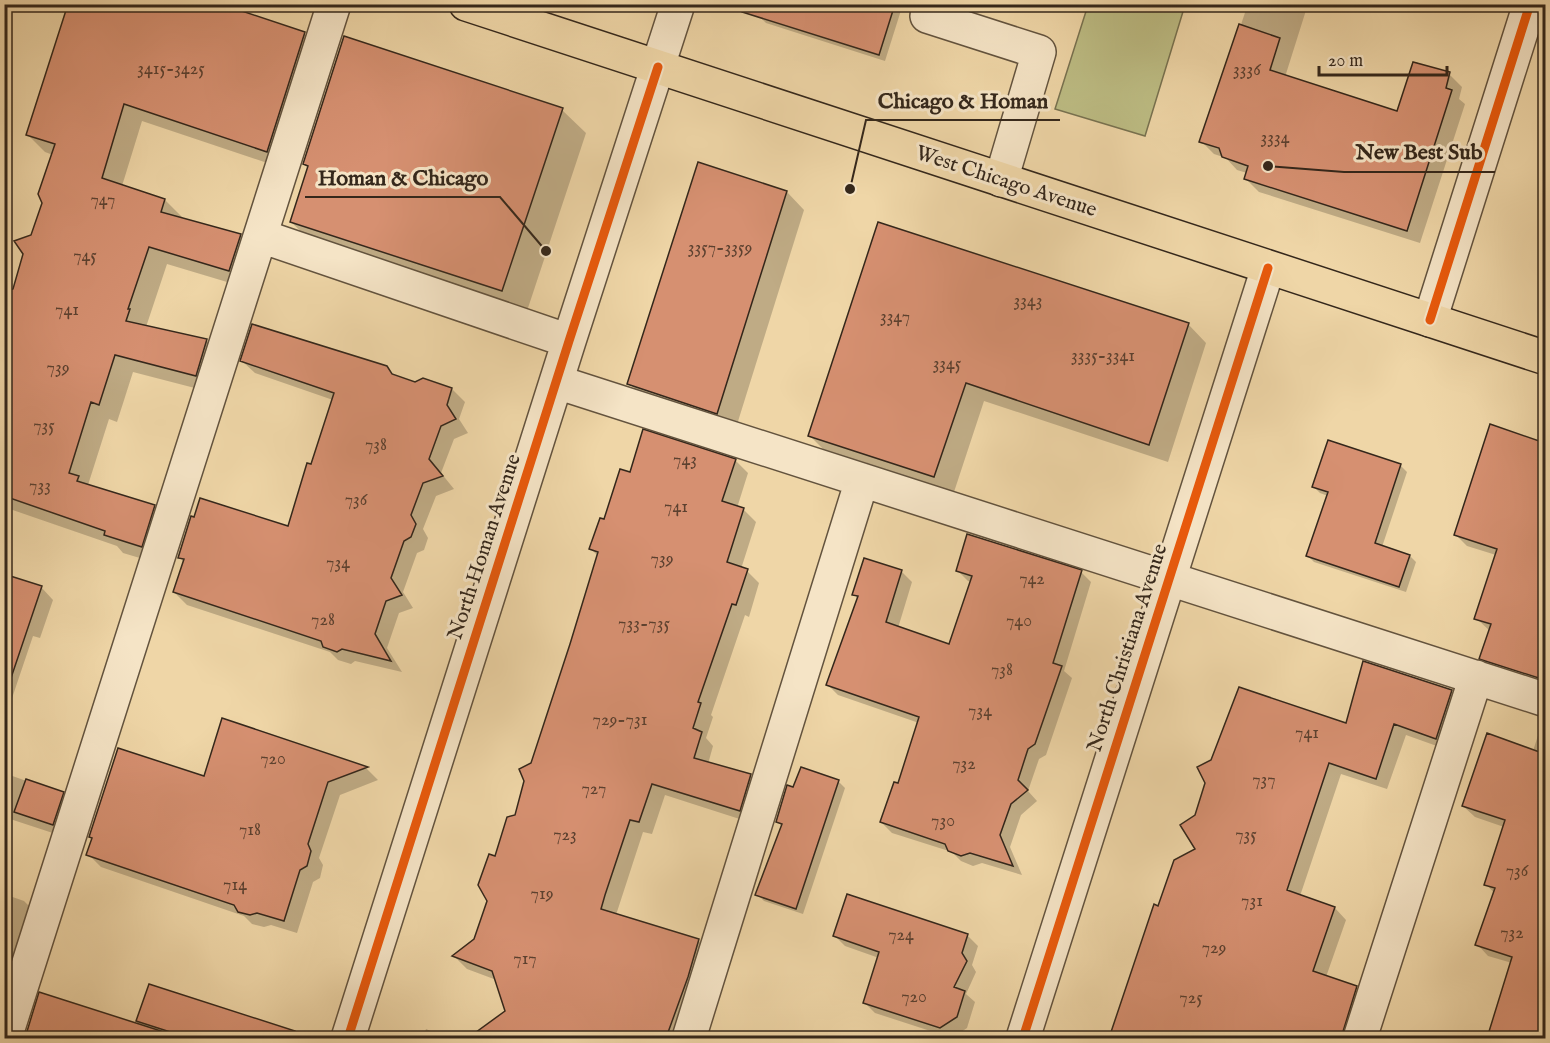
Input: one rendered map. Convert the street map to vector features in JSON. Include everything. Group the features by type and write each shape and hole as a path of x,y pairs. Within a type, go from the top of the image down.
{"main road":[{"name":"West Chicago Avenue","path":"466,4 1545,358"}],"street":[{"path":"5,1038 334,4"},
{"name":"North Homan Avenue","path":"348,1038 678,4"},
{"path":"1430,320 1530,4"},
{"path":"927,16 1039,52 1001,180"},
{"path":"261,236 569,341"},
{"name":"North Christiana Avenue","path":"1023,1038 1268,268"},
{"path":"557,382 1545,700"},
{"path":"688,1038 862,480"},
{"path":"1360,1038 1476,677"}],"green space":[{"path":"1088,5 1185,5 1145,136 1055,109"}],"building":[{"path":"68,4 221,4 305,32 267,152 124,104 102,178 165,199 161,212 241,234 229,271 149,247 128,309 130,309 126,321 207,339 196,376 115,355 99,405 91,402 69,473 79,476 77,481 155,505 142,547 104,535 105,531 4,496 4,292 13,289 23,254 14,241 31,235 42,203 38,194 55,144 26,135"},
{"path":"743,4 895,4 879,55 742,12"},
{"path":"1239,24 1280,38 1270,70 1397,111 1413,62 1450,72 1446,88 1452,90 1407,231 1244,179 1248,166 1222,157 1219,148 1199,142"},
{"path":"344,36 563,108 502,291 290,222 308,166 303,164"},
{"path":"698,162 787,191 717,414 627,384"},
{"path":"878,222 1189,323 1149,445 966,383 934,477 808,436"},
{"path":"252,324 387,366 392,374 415,382 423,378 452,388 447,405 456,419 441,426 429,459 443,476 423,483 411,515 416,524 411,537 404,541 391,578 402,595 386,601 375,634 391,661 342,649 337,652 323,647 321,641 173,592 184,559 178,558 191,516 194,517 200,498 288,526 307,463 311,464 334,393 240,361"},
{"path":"1490,424 1545,443 1545,680 1479,659 1491,624 1474,619 1497,549 1454,535"},
{"path":"643,429 736,459 722,501 744,508 727,562 748,569 736,605 732,604 698,702 701,703 693,728 702,732 694,758 751,774 740,811 652,784 639,822 630,820 605,895 601,909 699,939 666,1038 468,1038 505,1011 492,971 452,956 474,939 487,901 478,885 489,854 495,856 507,817 515,815 524,781 519,769 531,763 598,552 589,549 600,518 604,519 620,469 630,472"},
{"path":"1328,440 1401,464 1375,543 1410,555 1399,587 1306,556 1328,492 1312,487"},
{"path":"967,534 1082,570 1053,663 1062,666 1035,744 1028,749 1018,780 1028,790 1011,804 1000,835 1013,866 970,853 961,856 948,851 945,844 880,822 894,782 898,783 919,717 826,685 858,596 852,595 864,558 902,570 886,622 949,644 972,576 956,571"},
{"path":"4,574 42,586 11,678 4,677"},
{"path":"1363,661 1452,690 1436,739 1394,724 1376,779 1329,763 1287,890 1335,907 1313,971 1357,986 1341,1038 1109,1038 1154,904 1158,906 1174,860 1195,849 1180,825 1195,815 1205,783 1197,767 1211,760 1239,687 1346,723"},
{"path":"222,718 368,767 328,782 308,844 311,851 307,866 300,870 284,921 257,913 250,915 238,912 234,905 86,855 92,838 89,837 118,748 204,776"},
{"path":"1487,733 1545,754 1545,1038 1487,1038 1512,957 1475,945 1495,888 1484,885 1505,820 1462,806"},
{"path":"801,767 839,780 796,909 755,895 782,824 776,822 787,785 793,787"},
{"path":"26,779 64,792 53,825 14,812"},
{"path":"847,894 968,934 962,953 967,961 954,987 965,991 957,1017 940,1028 863,1003 879,952 833,936"},
{"path":"149,984 295,1031 293,1038 189,1038 136,1021"},
{"path":"39,992 161,1031 160,1038 25,1038"}],"cycle path":[{"path":"1430,320 1530,4"},
{"path":"348,1038 658,67"},
{"path":"1023,1038 1268,268"}],"place":[{"name":"New Best Sub","path":"1268,166"},
{"name":"Chicago & Homan","path":"850,189"},
{"name":"Homan & Chicago","path":"546,251"}]}
